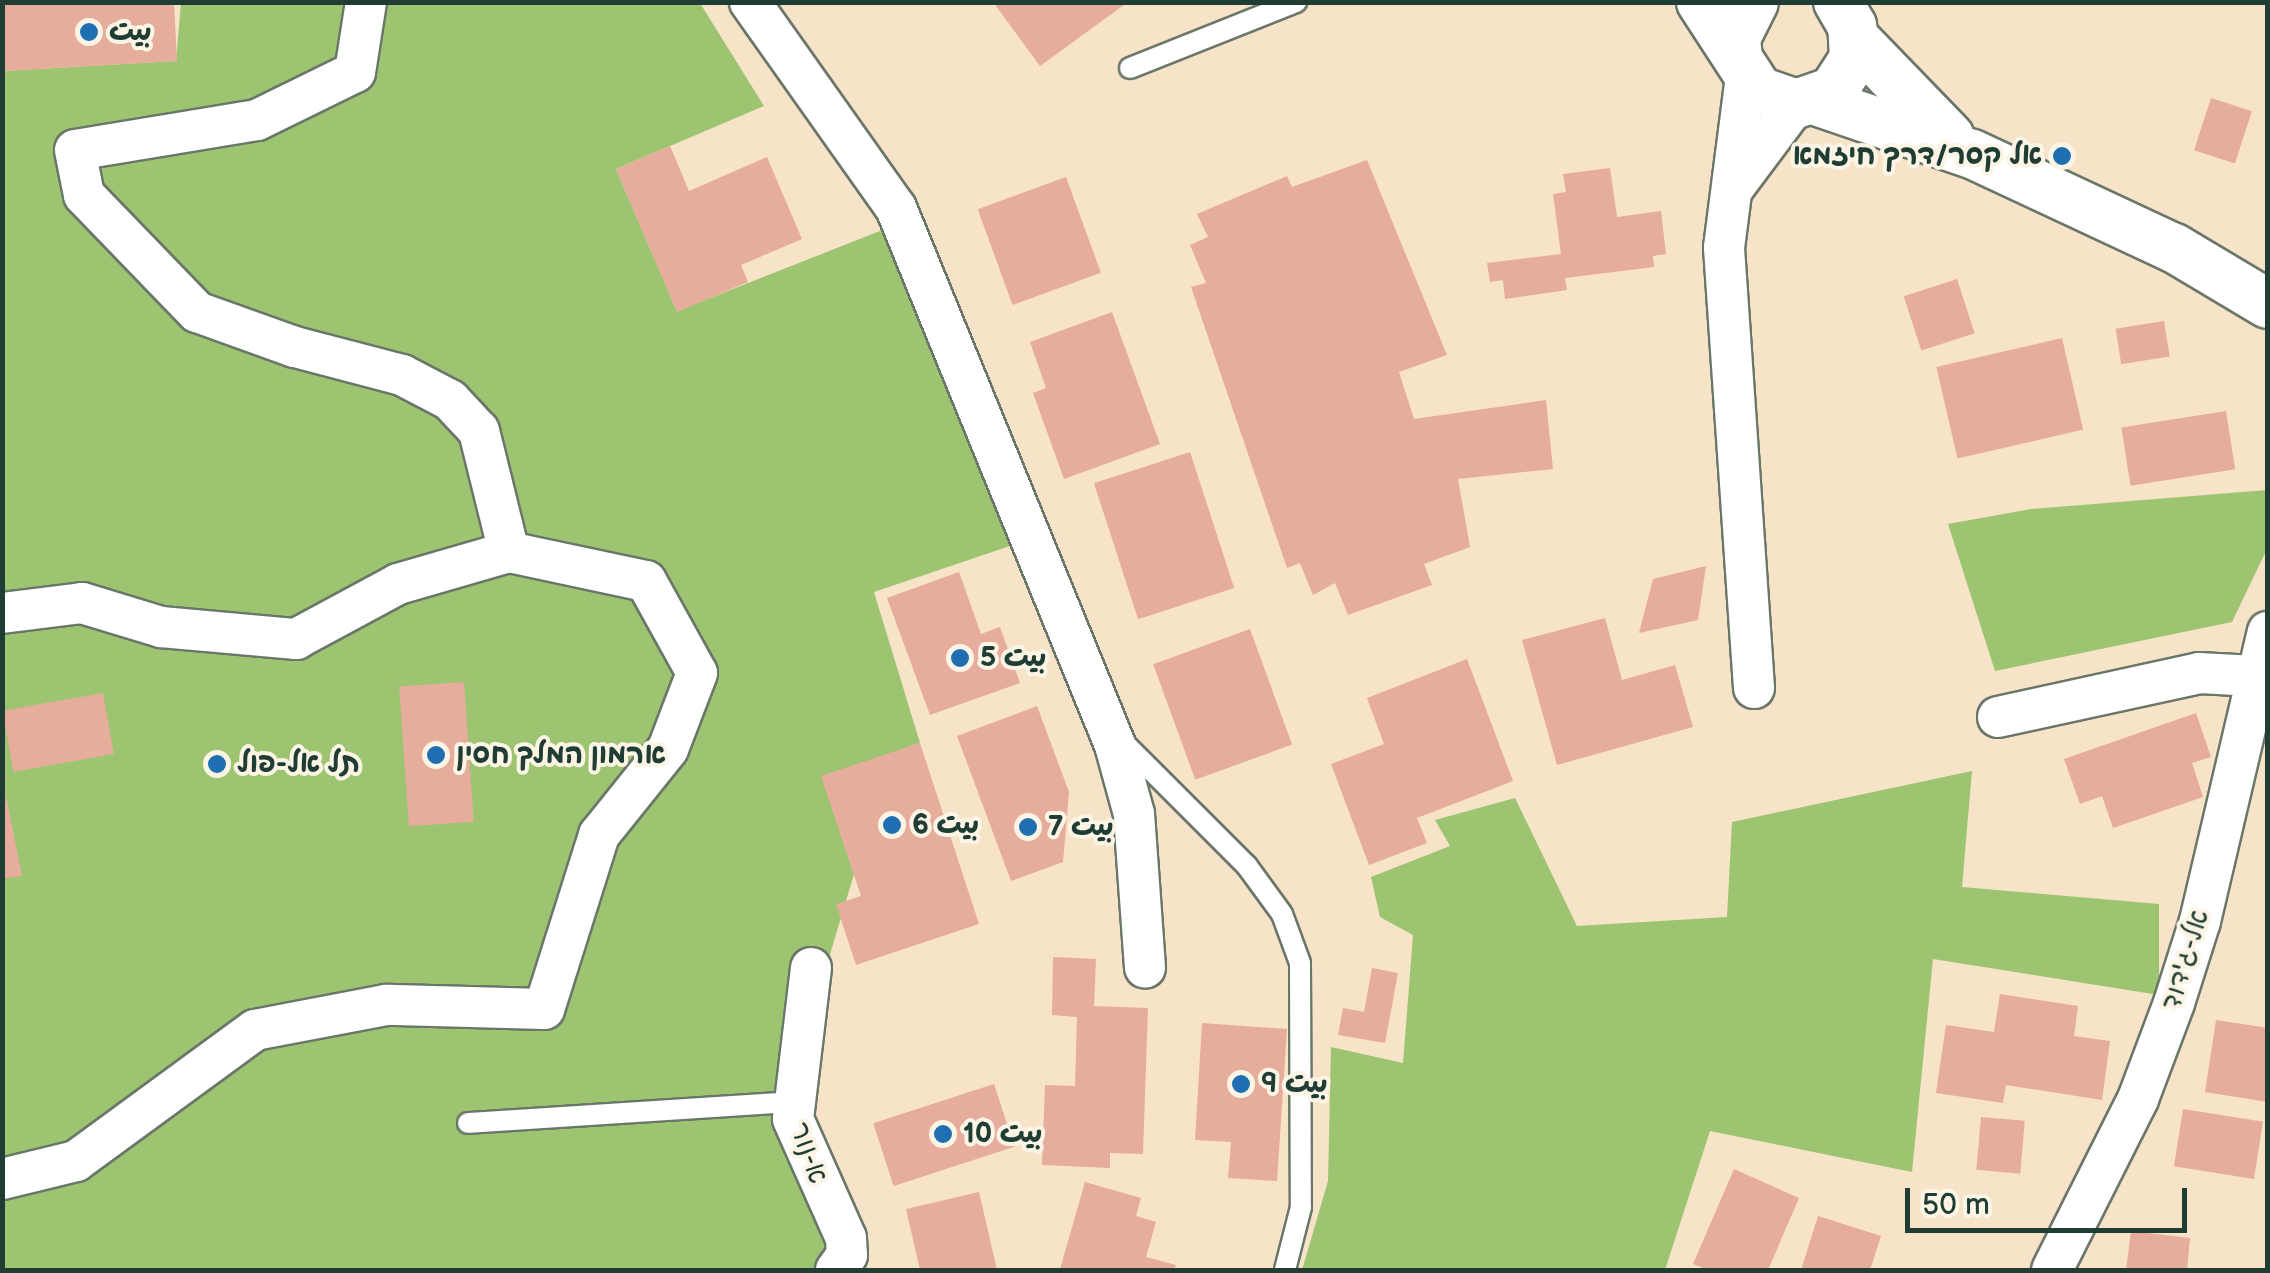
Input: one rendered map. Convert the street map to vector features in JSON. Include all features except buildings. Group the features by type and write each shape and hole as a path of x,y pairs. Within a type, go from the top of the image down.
{"street":[{"path":"366,2 354,72 257,120 75,150 84,195 197,312 296,348 402,374 450,400 479,431 509,552"},
{"path":"750,2 896,208 1106,725 1134,814 1144,968"},
{"path":"1701,2 1742,67 1776,101 1806,102 1972,154 2174,248 2268,304"},
{"path":"1754,2 1742,19 1742,67 1725,209 1754,688"},
{"path":"1725,209 1747,162 1806,102 1846,77 1847,15"},
{"path":"1847,15 1894,85 1972,154"},
{"path":"2174,248 2268,260"},
{"path":"2,613 82,602 161,627 296,639 398,584 509,552 646,582 696,672 668,749 599,835 544,1009 386,1005 255,1030 76,1161 2,1179"},
{"name":"אל-ג'דוד","path":"2052,1270 2138,1099 2174,1003 2200,921 2261,680 2268,632"},
{"path":"1998,718 2199,673 2261,680"},
{"name":"א-נור","path":"811,968 792,1102 799,1142 846,1238 847,1254 836,1270"}],"lane":[{"path":"1130,68 1296,2"},
{"path":"1106,725 1247,866 1282,914 1300,963 1301,1207 1285,1270"},
{"path":"468,1123 792,1102"}],"green space":[{"path":"181,3 700,3 764,106 616,169 677,311 885,229 1019,543 874,592 920,743 822,777 854,874 780,1122 856,1270 3,1270 2,71 176,61"},
{"path":"2267,490 2267,549 2232,622 1995,671 1948,524 2031,509"},
{"path":"1972,771 1962,887 2159,904 2159,995 1933,959 1912,1172 1710,1131 1665,1270 1302,1270 1328,1181 1331,1047 1403,1063 1413,935 1380,917 1371,877 1450,846 1435,820 1515,798 1577,926 1727,917 1732,822"}],"place":[{"name":"بيت","path":"89,32"},
{"name":"אל קסר/דרך חיזמא","path":"2062,156"},
{"name":"بيت 5","path":"960,658"},
{"name":"ארמון המלך חסין","path":"436,755"},
{"name":"תל אל-פול","path":"217,764"},
{"name":"بيت 6","path":"892,825"},
{"name":"بيت 7","path":"1028,827"},
{"name":"بيت 9","path":"1241,1084"},
{"name":"بيت 10","path":"943,1134"}]}
